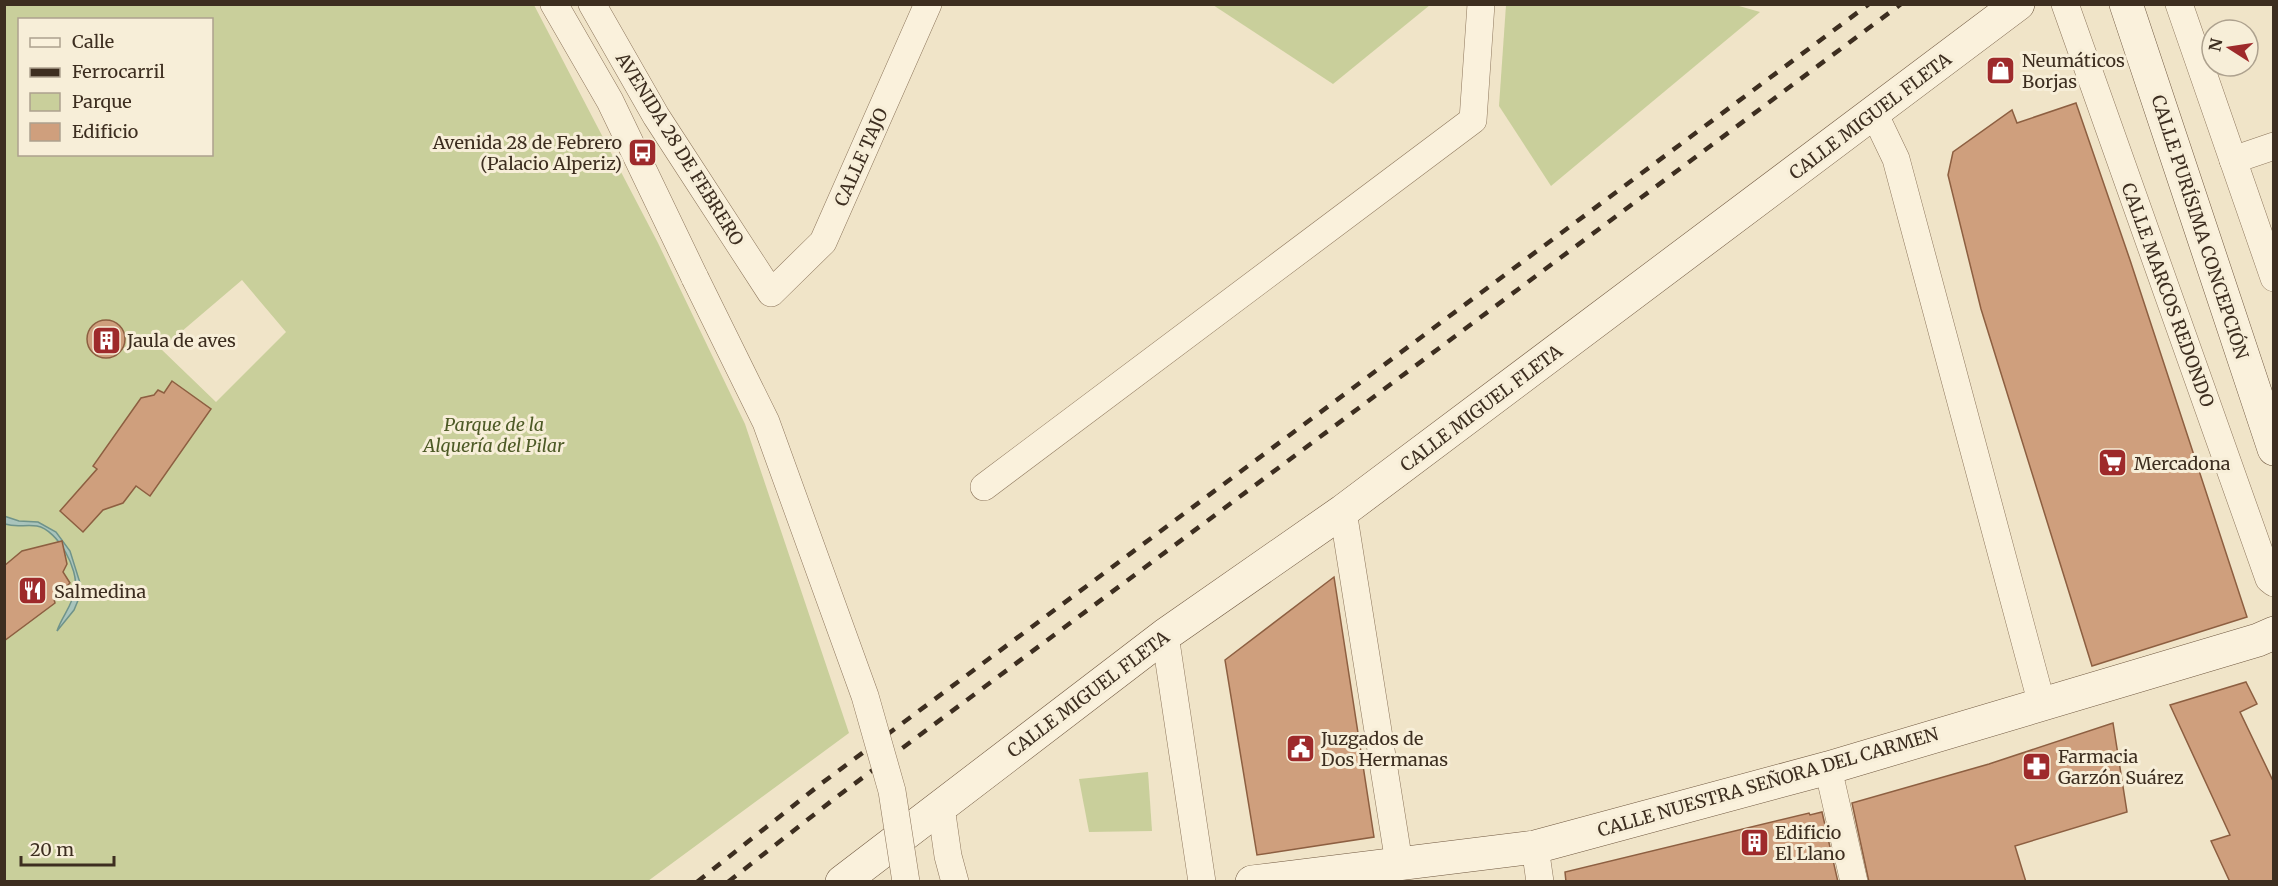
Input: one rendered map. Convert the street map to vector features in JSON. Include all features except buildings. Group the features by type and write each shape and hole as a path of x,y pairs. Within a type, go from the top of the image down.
{"street":[{"path":"554,4 610,101 766,422 865,696 892,791 906,882"},
{"name":"AVENIDA 28 DE FEBRERO","path":"592,4 656,116 771,293"},
{"name":"CALLE TAJO","path":"771,293 823,242 928,4"},
{"path":"984,487 1473,120 1481,4"},
{"name":"CALLE MIGUEL FLETA","path":"842,882 1165,635 1343,511 2018,4"},
{"name":"CALLE MARCOS REDONDO","path":"2065,4 2269,579 2274,583"},
{"name":"CALLE PURÍSIMA CONCEPCIÓN","path":"2126,4 2274,449"},
{"path":"2179,4 2274,278"},
{"path":"1874,113 1896,159 2042,705"},
{"path":"2233,160 2274,146"},
{"path":"1343,511 1399,863"},
{"name":"CALLE NUESTRA SEÑORA DEL CARMEN","path":"1252,882 1535,847 1828,768 2258,640 2274,633"},
{"path":"1165,635 1202,882"},
{"path":"1828,768 1854,882"},
{"path":"941,807 948,856 955,882"},
{"path":"1535,847 1540,882"}],"green space":[{"path":"1732,4 1760,12 1551,186 1499,106 1506,5"},
{"name":"Parque de la Alquería del Pilar","path":"5,5 534,5 658,243 745,424 849,733 648,881 5,881","holes":["242,280 286,332 216,402 161,349"]},
{"path":"1213,5 1430,5 1333,84"},
{"path":"1148,772 1152,831 1089,832 1079,779"}],"water":[{"path":"4,516 19,521 38,522 56,532 70,551 81,586 74,610 57,631 75,589 74,572 70,562 59,543 45,529 29,525 5,524"}],"railway":[{"path":"697,882 822,783 1869,4"},
{"path":"728,882 834,799 1901,4"}],"place":[{"name":"Neumáticos Borjas","path":"2001,70"},
{"name":"Avenida 28 de Febrero (Palacio Alperiz)","path":"643,152"},
{"name":"Jaula de aves","path":"106,340"},
{"name":"Mercadona","path":"2113,463"},
{"name":"Salmedina","path":"33,591"},
{"name":"Juzgados de Dos Hermanas","path":"1300,748"},
{"name":"Farmacia Garzón Suárez","path":"2037,766"},
{"name":"Edificio El Llano","path":"1754,842"}]}
